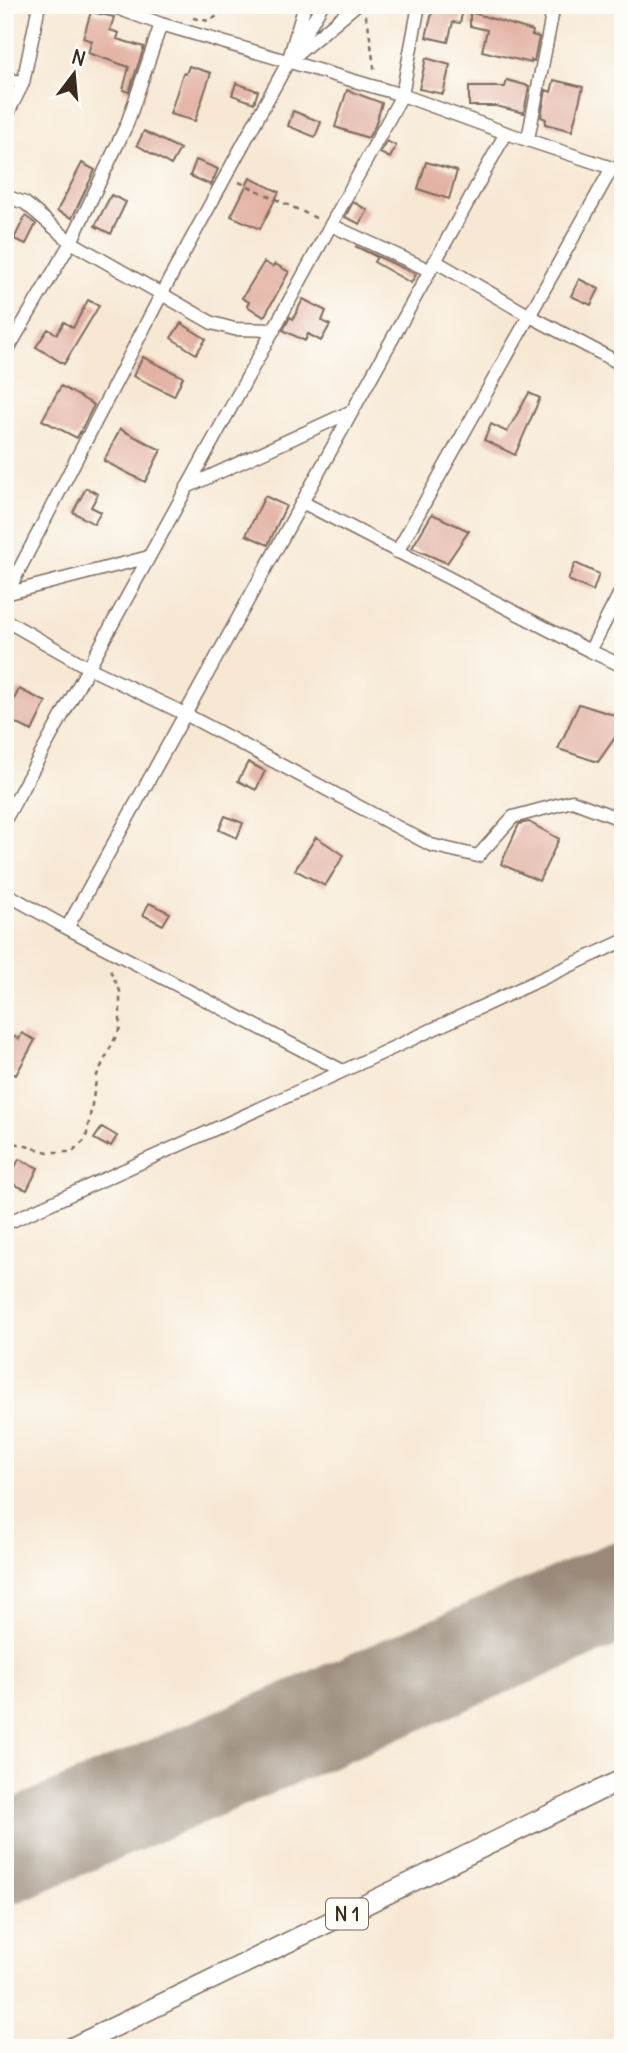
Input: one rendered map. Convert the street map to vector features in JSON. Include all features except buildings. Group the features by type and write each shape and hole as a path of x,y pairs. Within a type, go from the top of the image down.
{"highway":[{"name":"N 1","path":"71,2048 623,1779"}],"street":[{"path":"5,119 23,83 39,5"},
{"path":"108,5 161,24 402,95 506,133 617,168 528,314 397,552"},
{"path":"288,62 305,5"},
{"path":"6,595 162,293 322,5"},
{"path":"5,820 402,95 419,5"},
{"path":"528,139 554,5"},
{"path":"288,62 360,10"},
{"path":"5,354 71,242 127,124 161,24"},
{"path":"5,79 23,83"},
{"path":"67,928 506,133"},
{"path":"5,196 25,203 71,242 212,323 233,329 274,330"},
{"path":"331,225 432,266 623,365"},
{"path":"187,487 352,411"},
{"path":"302,502 590,652 623,666"},
{"path":"6,595 149,557"},
{"path":"590,652 623,587"},
{"path":"5,620 89,668 185,714 431,845 478,856 513,817 572,801 623,820"},
{"path":"5,893 98,945 343,1071"},
{"path":"5,1224 623,941"}],"path":[{"path":"190,18 209,21 235,5"},
{"path":"360,10 368,23 377,88"},
{"path":"226,176 331,225"},
{"path":"5,1140 48,1152 72,1152 86,1139 97,1075 120,1028 120,991 98,945"}],"runway":[{"path":"5,1855 623,1590"}]}
